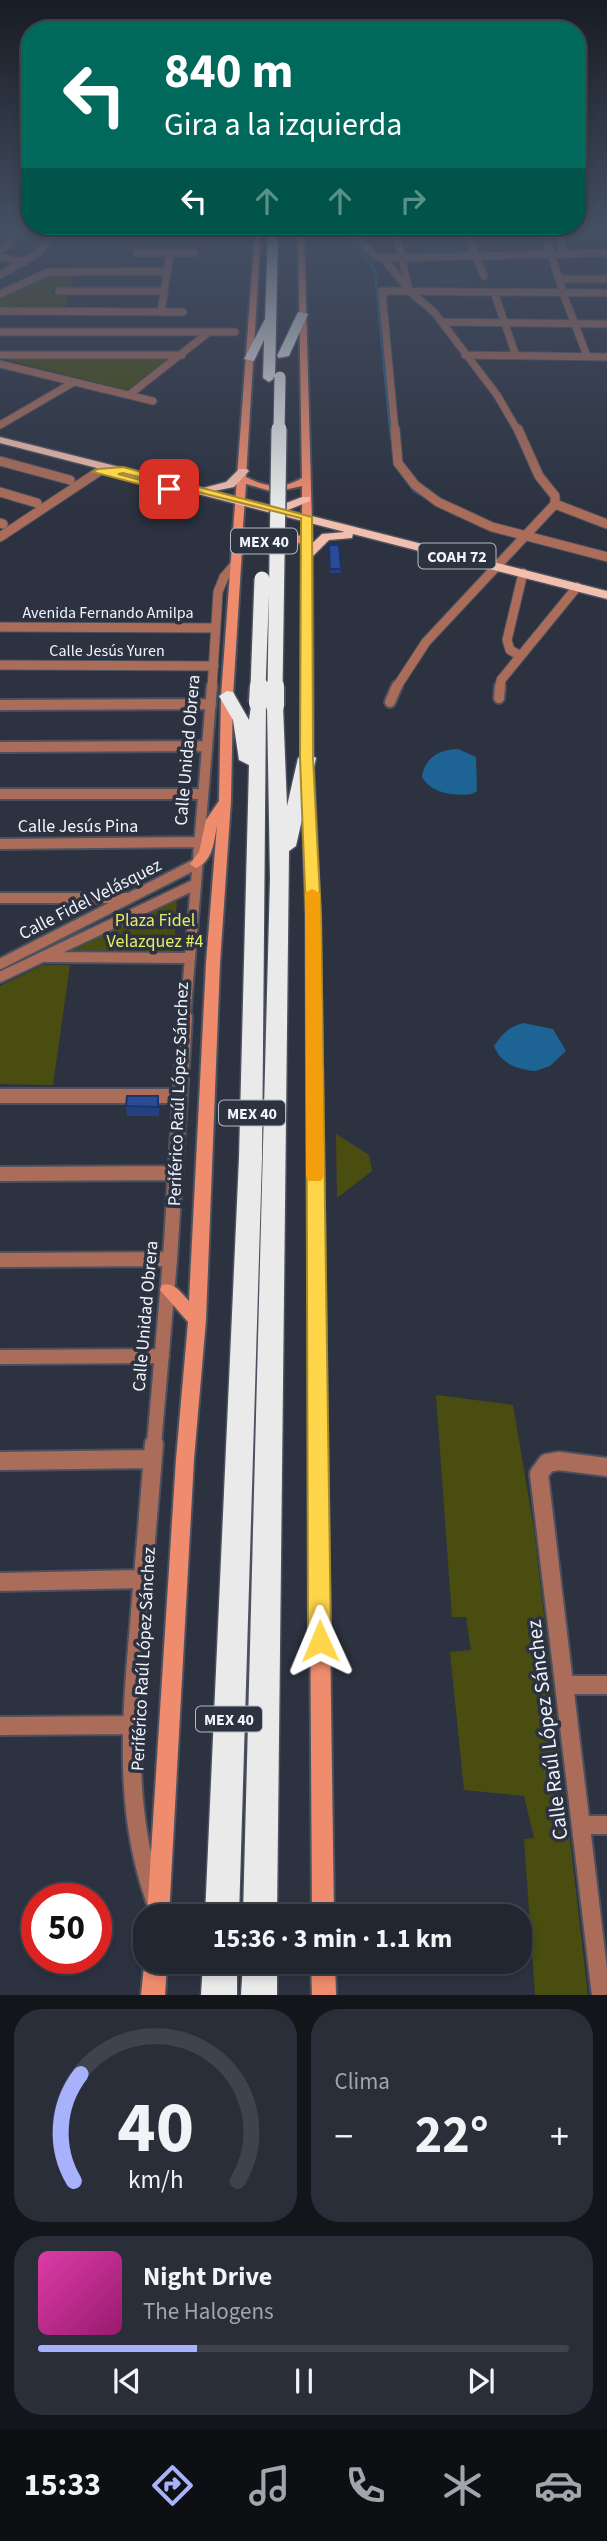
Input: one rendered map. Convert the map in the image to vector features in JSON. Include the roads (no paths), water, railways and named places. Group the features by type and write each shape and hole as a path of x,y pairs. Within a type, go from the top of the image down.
{"highway":[{"path":"250,359 266,324"},
{"name":"MEX 40","path":"260,1904 248,1270 258,817 266,704 275,378 273,324"},
{"name":"MEX 40","path":"275,378 283,356 284,324"},
{"path":"283,356 297,324"},
{"path":"228,696 241,720 258,817"},
{"name":"MEX 40","path":"223,1904 251,1525 280,878 266,704"},
{"path":"280,878 307,758"},
{"path":"219,1995 220,1974"},
{"path":"259,1995 260,1974"}],"main road":[{"name":"Periférico Raúl López Sánchez","path":"158,1904 185,1459 197,1320 214,963 225,801 228,696 252,324"},
{"path":"302,324 307,520 307,758 313,916 323,1904"},
{"path":"0,440 202,490 241,503"},
{"path":"0,447 98,472 241,503"},
{"path":"87,461 98,472 123,470"},
{"path":"202,490 230,485 243,475 257,486 273,490 292,488 306,479"},
{"path":"280,509 306,499"},
{"name":"COAH 72","path":"241,503 280,509 348,535 522,576 607,601"},
{"name":"COAH 72","path":"241,503 493,569"},
{"path":"237,554 257,534 274,531 288,533 307,549"},
{"path":"307,549 332,535 348,535"},
{"name":"COAH 72","path":"575,590 607,595"},
{"path":"196,864 205,853 212,820 225,801"},
{"path":"167,1290 197,1320"},
{"path":"153,1995 154,1974"},
{"path":"323,1974 324,1995"}],"street":[{"path":"385,324 398,463 407,478 436,502 469,518 520,537 607,556"},
{"path":"390,702 398,681 413,658 520,537 555,504 555,496 539,476 516,426 443,324"},
{"path":"505,324 516,356"},
{"path":"575,324 587,356"},
{"path":"0,332 235,332"},
{"path":"129,395 209,332"},
{"path":"0,355 182,355"},
{"path":"465,355 607,357"},
{"path":"474,365 477,359 486,355"},
{"path":"0,364 153,401"},
{"path":"0,419 71,381"},
{"path":"0,425 49,393"},
{"path":"0,461 70,480"},
{"path":"0,537 98,472"},
{"path":"0,492 37,503"},
{"path":"555,504 607,524"},
{"name":"Calle Unidad Obrera","path":"155,1904 135,1838 131,1796 130,1725 170,1259 178,1096 216,628 220,585 237,554"},
{"path":"519,655 510,650 507,640 522,576"},
{"path":"499,698 501,680 575,590"},
{"name":"Avenida Fernando Amilpa","path":"0,627 216,628"},
{"name":"Calle Jesús Yuren","path":"0,665 214,666"},
{"path":"0,705 211,704"},
{"path":"0,747 206,747"},
{"path":"0,794 202,794"},
{"name":"Calle Jesús Pina","path":"0,844 197,842"},
{"name":"Calle Fidel Velásquez","path":"0,964 196,864"},
{"name":"Calle Fidel Velásquez","path":"0,978 194,885"},
{"path":"0,898 132,898"},
{"path":"0,957 189,958"},
{"path":"0,1096 178,1096"},
{"path":"0,1174 174,1173"},
{"path":"0,1260 170,1259"},
{"path":"0,1357 162,1356"},
{"path":"0,1461 152,1459"},
{"path":"547,1463 559,1461 607,1467"},
{"name":"Calle Raúl López Sánchez","path":"547,1463 539,1474 603,1991"},
{"path":"0,1582 141,1579"},
{"path":"564,1685 607,1685"},
{"path":"0,1726 130,1725"},
{"path":"581,1825 607,1825"}],"water":[{"path":"458,749 476,757 477,791 472,794 444,793 426,783 422,777 423,770 434,756"},
{"path":"523,1023 553,1029 566,1051 550,1066 535,1071 516,1067 505,1061 494,1046 506,1032"}],"waterway":[{"path":"380,324 391,439"},
{"path":"397,468 414,491 457,516"}],"park label":[{"name":"Plaza Fidel Velazquez #4","path":"155,930"}]}
